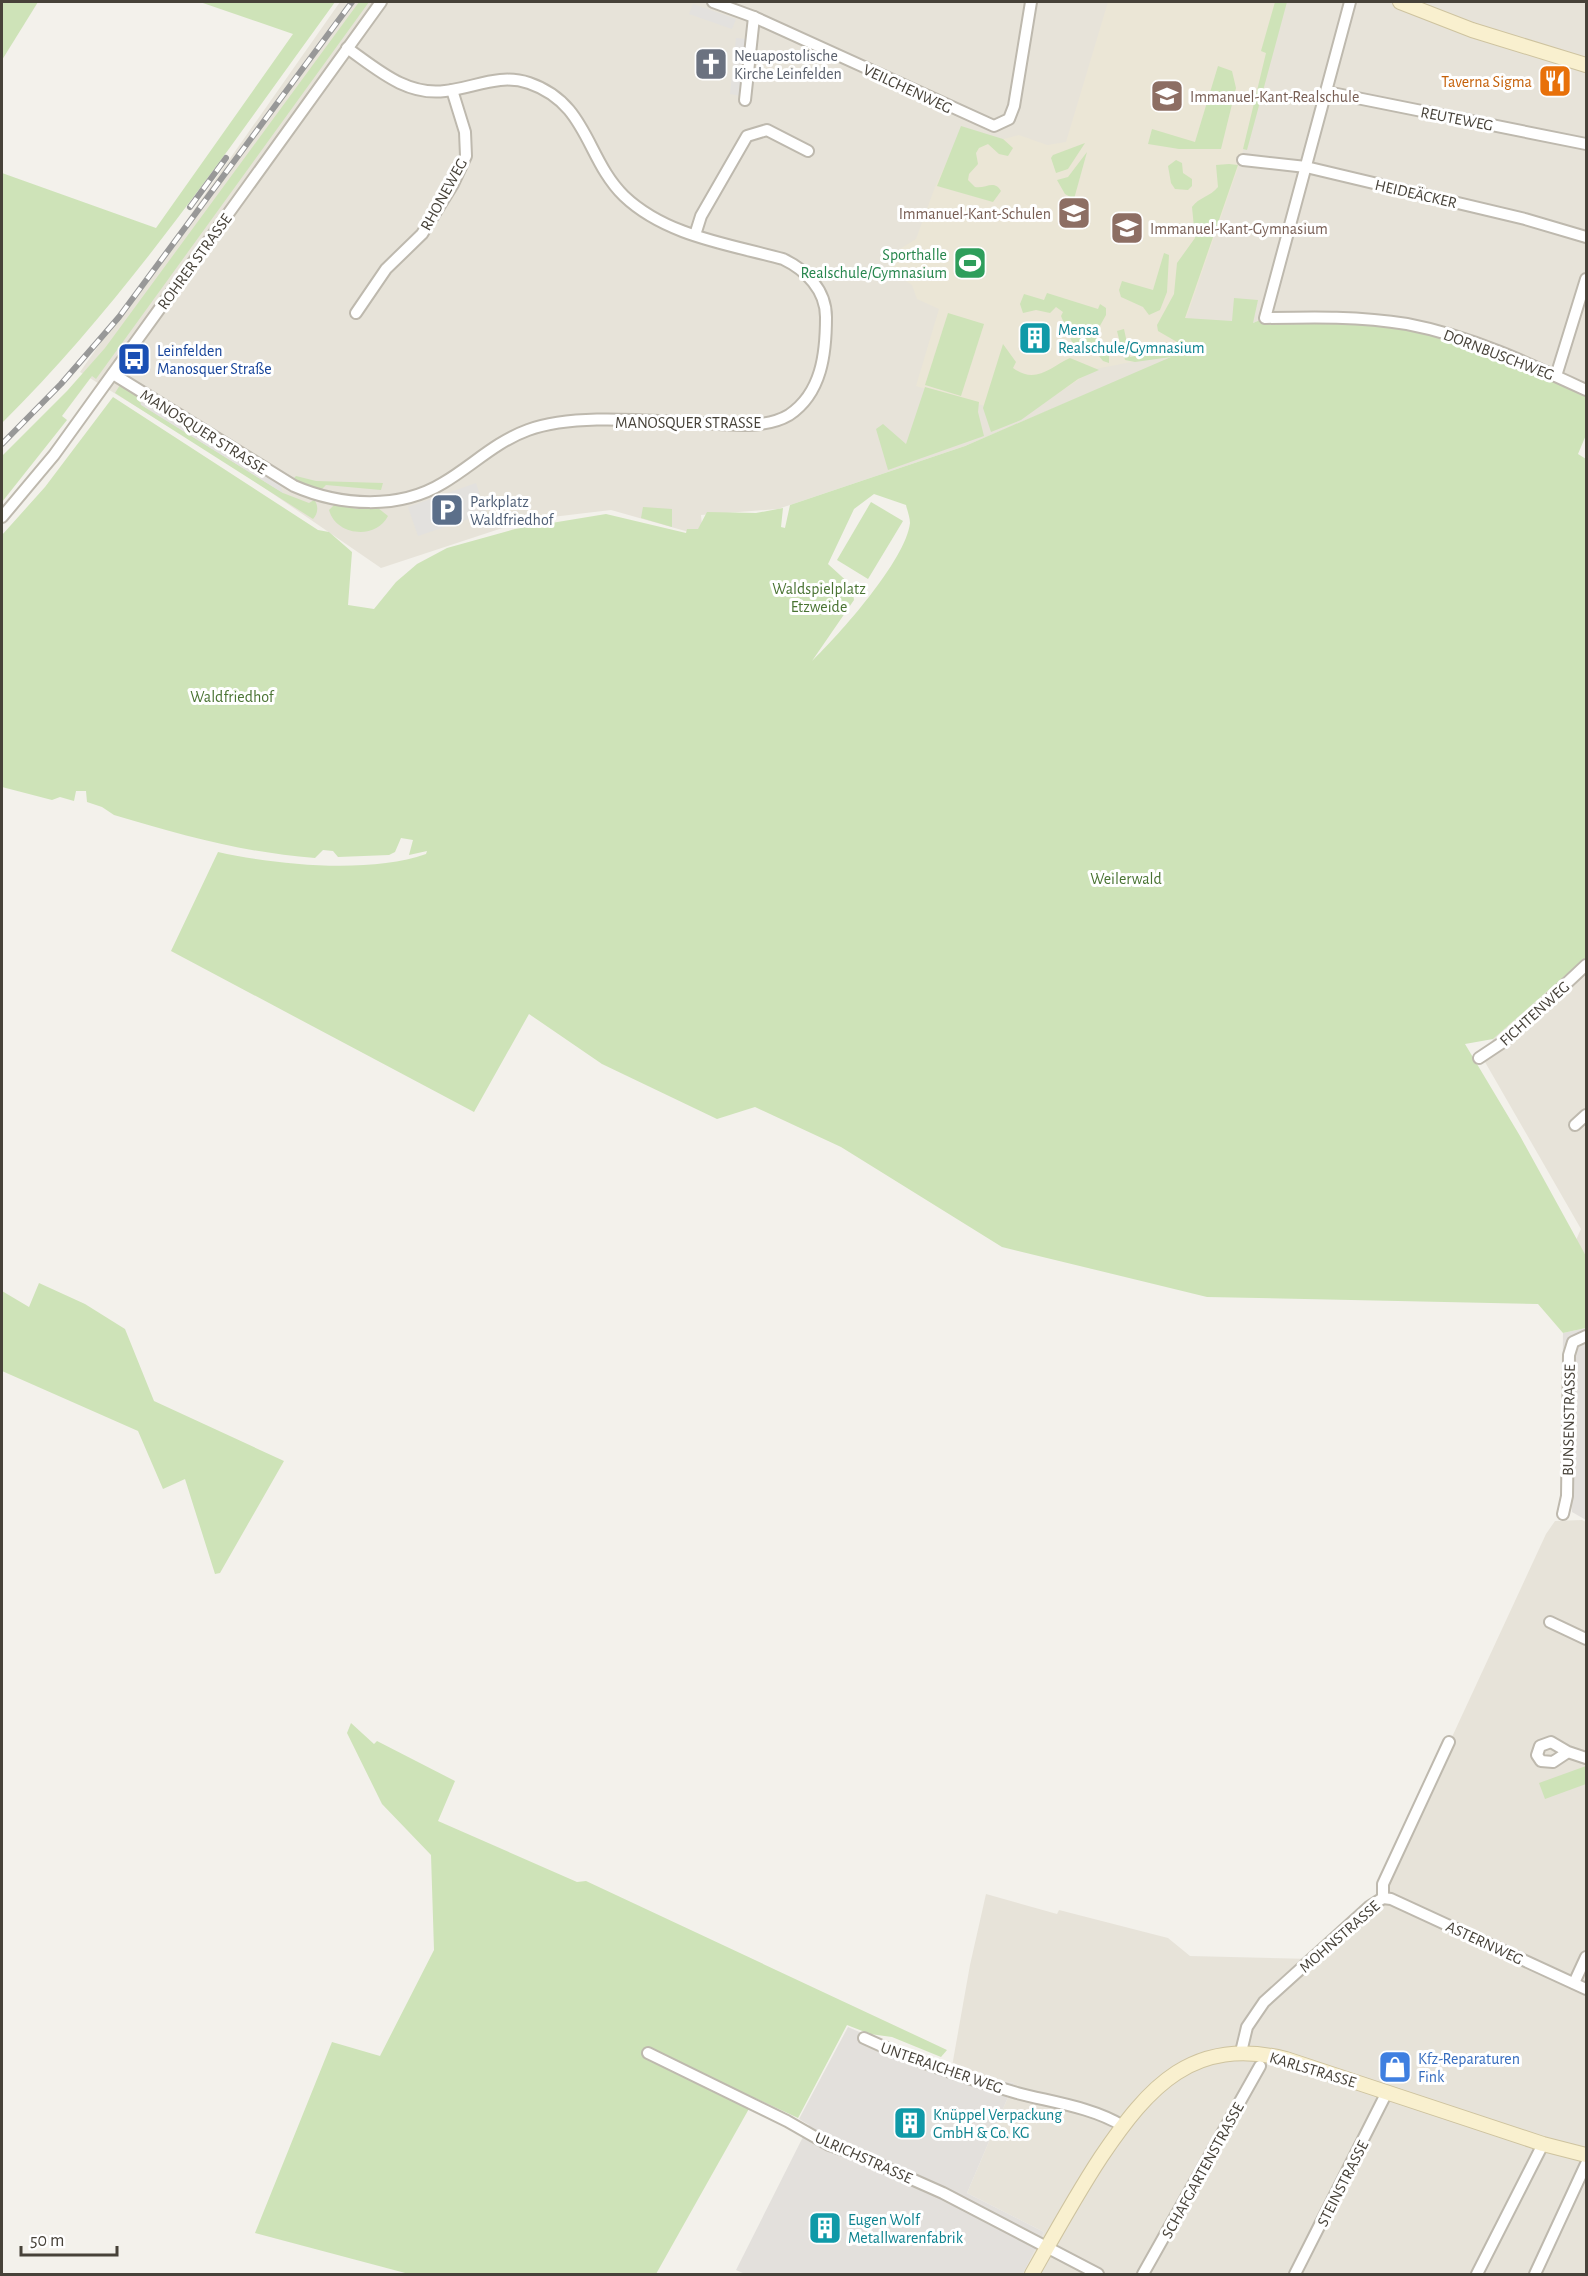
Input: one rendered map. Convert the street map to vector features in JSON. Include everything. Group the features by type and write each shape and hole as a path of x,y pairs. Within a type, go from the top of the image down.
{"main road":[{"path":"1400,2 1472,30 1587,65"},
{"name":"KARLSTRASSE","path":"1032,2274 1079,2191 1123,2126 1152,2090 1170,2075 1206,2058 1241,2052 1286,2059 1543,2144 1587,2155"}],"street":[{"name":"ROHRER STRASSE","path":"2,517 47,464 381,2"},
{"name":"VEILCHENWEG","path":"713,2 754,17 994,126 1010,118 1014,106 1031,2"},
{"path":"1306,167 1350,2"},
{"path":"745,100 754,17"},
{"name":"MANOSQUER STRASSE","path":"113,374 294,486 327,498 354,502 392,500 432,489 499,444 528,430 559,422 642,421 750,424 772,421 789,414 806,399 820,374 826,348 826,313 818,288 810,277 783,259 695,235 659,222 623,195 601,164 575,116 564,103 536,86 502,79 452,90 424,91 408,87 388,77 347,48"},
{"name":"RHONEWEG","path":"356,313 386,269 422,234 453,184 466,156 465,132 452,90"},
{"name":"REUTEWEG","path":"1327,92 1587,144"},
{"path":"695,235 701,216 747,136 767,130 808,151"},
{"name":"HEIDEÄCKER","path":"1243,160 1306,167 1525,219 1587,237"},
{"name":"DORNBUSCHWEG","path":"1306,167 1265,318 1330,317 1407,324 1468,339 1587,390"},
{"path":"1556,376 1587,279"},
{"name":"FICHTENWEG","path":"1479,1058 1506,1041 1587,965"},
{"path":"1575,1125 1587,1115"},
{"name":"BUNSENSTRASSE","path":"1563,1514 1567,1496 1569,1355 1573,1342 1587,1336"},
{"path":"1550,1622 1587,1639"},
{"name":"MOHNSTRASSE","path":"1241,2052 1247,2027 1264,2002 1369,1907 1383,1898 1383,1884 1449,1742"},
{"path":"1568,1752 1587,1758"},
{"name":"ASTERNWEG","path":"1383,1898 1391,1899 1587,1989"},
{"path":"1574,1983 1587,1957"},
{"name":"UNTERAICHER WEG","path":"864,2038 941,2068 1090,2112 1123,2126"},
{"name":"ULRICHSTRASSE","path":"648,2053 788,2121 829,2145 943,2193 1047,2247"},
{"name":"SCHAFGARTENSTRASSE","path":"1143,2274 1260,2066"},
{"name":"STEINSTRASSE","path":"1295,2274 1387,2092"},
{"path":"1477,2274 1543,2144"},
{"path":"1535,2274 1587,2164"},
{"path":"1047,2247 1098,2274"}],"shaded area":[{"path":"340,2 1586,2 1586,390 1265,318 965,446 778,509 701,515 703,536 611,510 527,520 381,568 228,463 80,372"},
{"name":"Immanuel-Kant-Schulen","path":"1108,2 1285,2 1239,165 1174,354 1095,369 1022,417 916,386 939,309 917,299 912,285 891,271 887,257 916,239 935,187 962,128 1000,140 1019,135 1047,145 1066,142"},
{"path":"693,4 736,19 732,29 689,14"},
{"path":"736,38 746,39 741,96 730,94"},
{"path":"139,396 279,482 283,493 141,405"},
{"name":"Parkplatz Waldfriedhof","path":"476,483 486,513 418,536 408,507"},
{"path":"1586,957 1586,1256 1576,1240 1581,1229 1485,1062 1493,1039"},
{"path":"1586,1328 1586,1520 1572,1512 1562,1419 1563,1333"},
{"path":"1582,1520 1586,1522 1586,2274 1023,2274 1044,2232 967,2193 1014,2083 951,2072 970,1965 986,1894 1057,1914 1059,1910 1168,1938 1190,1956 1312,1959 1376,1901 1546,1534 1555,1521"},
{"path":"848,2027 951,2072 1014,2083 967,2193 1044,2232 1023,2274 745,2274 736,2270 809,2125 799,2119"}],"green space":[{"path":"2,2 38,2 2,60"},
{"path":"200,2 335,2 177,219 93,324 2,423 2,173 156,228 293,34"},
{"path":"359,2 369,2 96,379 92,376 62,416 67,420 2,502 2,456 67,391 105,348"},
{"path":"1275,2 1287,2 1247,150 1243,149 1266,53 1261,51"},
{"path":"1218,66 1232,71 1236,88 1221,149 1179,149 1148,144 1152,129 1195,142"},
{"path":"961,126 1003,139 1013,148 1008,156 999,154 988,144 979,148 976,153 978,164 969,174 968,180 975,187 993,185 998,187 1001,191 993,202 937,186"},
{"path":"1085,143 1068,169 1056,173 1051,158 1053,155"},
{"path":"1087,152 1074,199 1065,194 1057,180 1068,177"},
{"path":"1176,160 1182,163 1183,173 1192,179 1192,186 1188,190 1175,189 1171,183 1168,166"},
{"name":"Weilerwald","path":"1216,165 1238,165 1185,318 1232,321 1234,298 1258,300 1253,323 1265,318 1331,317 1433,330 1586,390 1586,435 1578,454 1586,459 1586,957 1493,1039 1465,1044 1520,1136 1586,1256 1586,1328 1563,1333 1538,1304 1207,1297 1002,1247 841,1147 755,1107 717,1119 602,1064 529,1014 474,1112 171,951 218,852 295,864 351,866 403,860 426,854 427,851 409,855 413,840 401,838 395,852 389,855 338,857 333,851 323,850 315,858 262,852 165,830 114,815 102,807 87,802 86,791 76,791 74,801 60,797 52,800 2,787 2,535 45,487 113,397 318,530 329,532 352,552 348,605 374,609 396,582 417,564 447,548 515,529 606,514 686,533 687,529 698,529 707,512 756,513 783,508 781,527 785,528 790,505 965,446 1171,357 1135,362 1125,360 1123,351 1109,354 1109,363 1103,361 1099,356 1108,347 1121,347 1117,331 1124,329 1130,357 1165,350 1167,347 1174,350 1174,356 1189,349 1158,331 1157,325 1174,294 1177,263 1195,238 1192,207 1218,187","holes":["874,494 906,505 910,523 897,557 854,616 812,661 854,600 852,586 828,564 854,509"]},
{"path":"1164,253 1169,255 1167,292 1160,310 1149,315 1143,307 1121,297 1119,290 1122,281 1153,290"},
{"path":"1047,293 1098,309 1100,304 1106,308 1106,315 1097,331 1100,341 1092,353 1085,355 1075,349 1061,316 1063,312 1056,307 1050,313 1036,310 1023,313 1020,304 1024,294 1044,300"},
{"path":"948,313 984,324 961,396 925,385"},
{"path":"1003,344 1016,362 1013,368 1021,373 1036,375 1043,373 1070,358 1099,370 1078,379 1021,420 991,432 983,408"},
{"path":"120,385 139,396 142,405 283,493 309,503 314,500 317,507 315,517 313,519 115,393"},
{"path":"925,387 979,402 978,412 984,436 888,470 876,429 883,424 906,444"},
{"path":"296,476 316,481 383,483 381,490 326,485 321,490 293,479"},
{"path":"871,502 903,521 868,579 837,560"},
{"path":"334,505 358,509 378,508 388,516 375,529 357,532 348,530 333,519 329,510"},
{"path":"643,507 672,509 672,527 641,518"},
{"path":"39,1283 85,1304 125,1329 154,1401 284,1461 220,1573 215,1574 185,1479 163,1489 138,1431 2,1371 2,1291 29,1307"},
{"path":"351,1723 374,1744 377,1741 455,1781 438,1821 577,1882 586,1881 947,2050 941,2057 892,2037 870,2034 847,2025 798,2118 755,2098 656,2274 409,2274 255,2233 332,2042 380,2056 434,1950 431,1855 382,1804 347,1733"},
{"path":"1586,1766 1586,1784 1545,1799 1539,1783"}],"railway":[{"path":"2,444 61,384 119,317 352,2"},
{"path":"190,207 226,158"}],"place":[{"name":"Neuapostolische Kirche Leinfelden","path":"711,64"},
{"name":"Taverna Sigma","path":"1555,81"},
{"name":"Immanuel-Kant-Realschule","path":"1167,96"},
{"name":"Immanuel-Kant-Schulen","path":"1074,213"},
{"name":"Immanuel-Kant-Gymnasium","path":"1127,228"},
{"name":"Sporthalle Realschule/Gymnasium","path":"970,263"},
{"name":"Mensa Realschule/Gymnasium","path":"1035,338"},
{"name":"Leinfelden Manosquer Straße","path":"134,359"},
{"name":"Parkplatz Waldfriedhof","path":"447,510"},
{"name":"Kfz-Reparaturen Fink","path":"1395,2067"},
{"name":"Knüppel Verpackung GmbH & Co. KG","path":"910,2123"},
{"name":"Eugen Wolf Metallwarenfabrik","path":"825,2228"}],"park label":[{"name":"Waldspielplatz Etzweide","path":"819,597"},
{"name":"Waldfriedhof","path":"232,696"}]}
